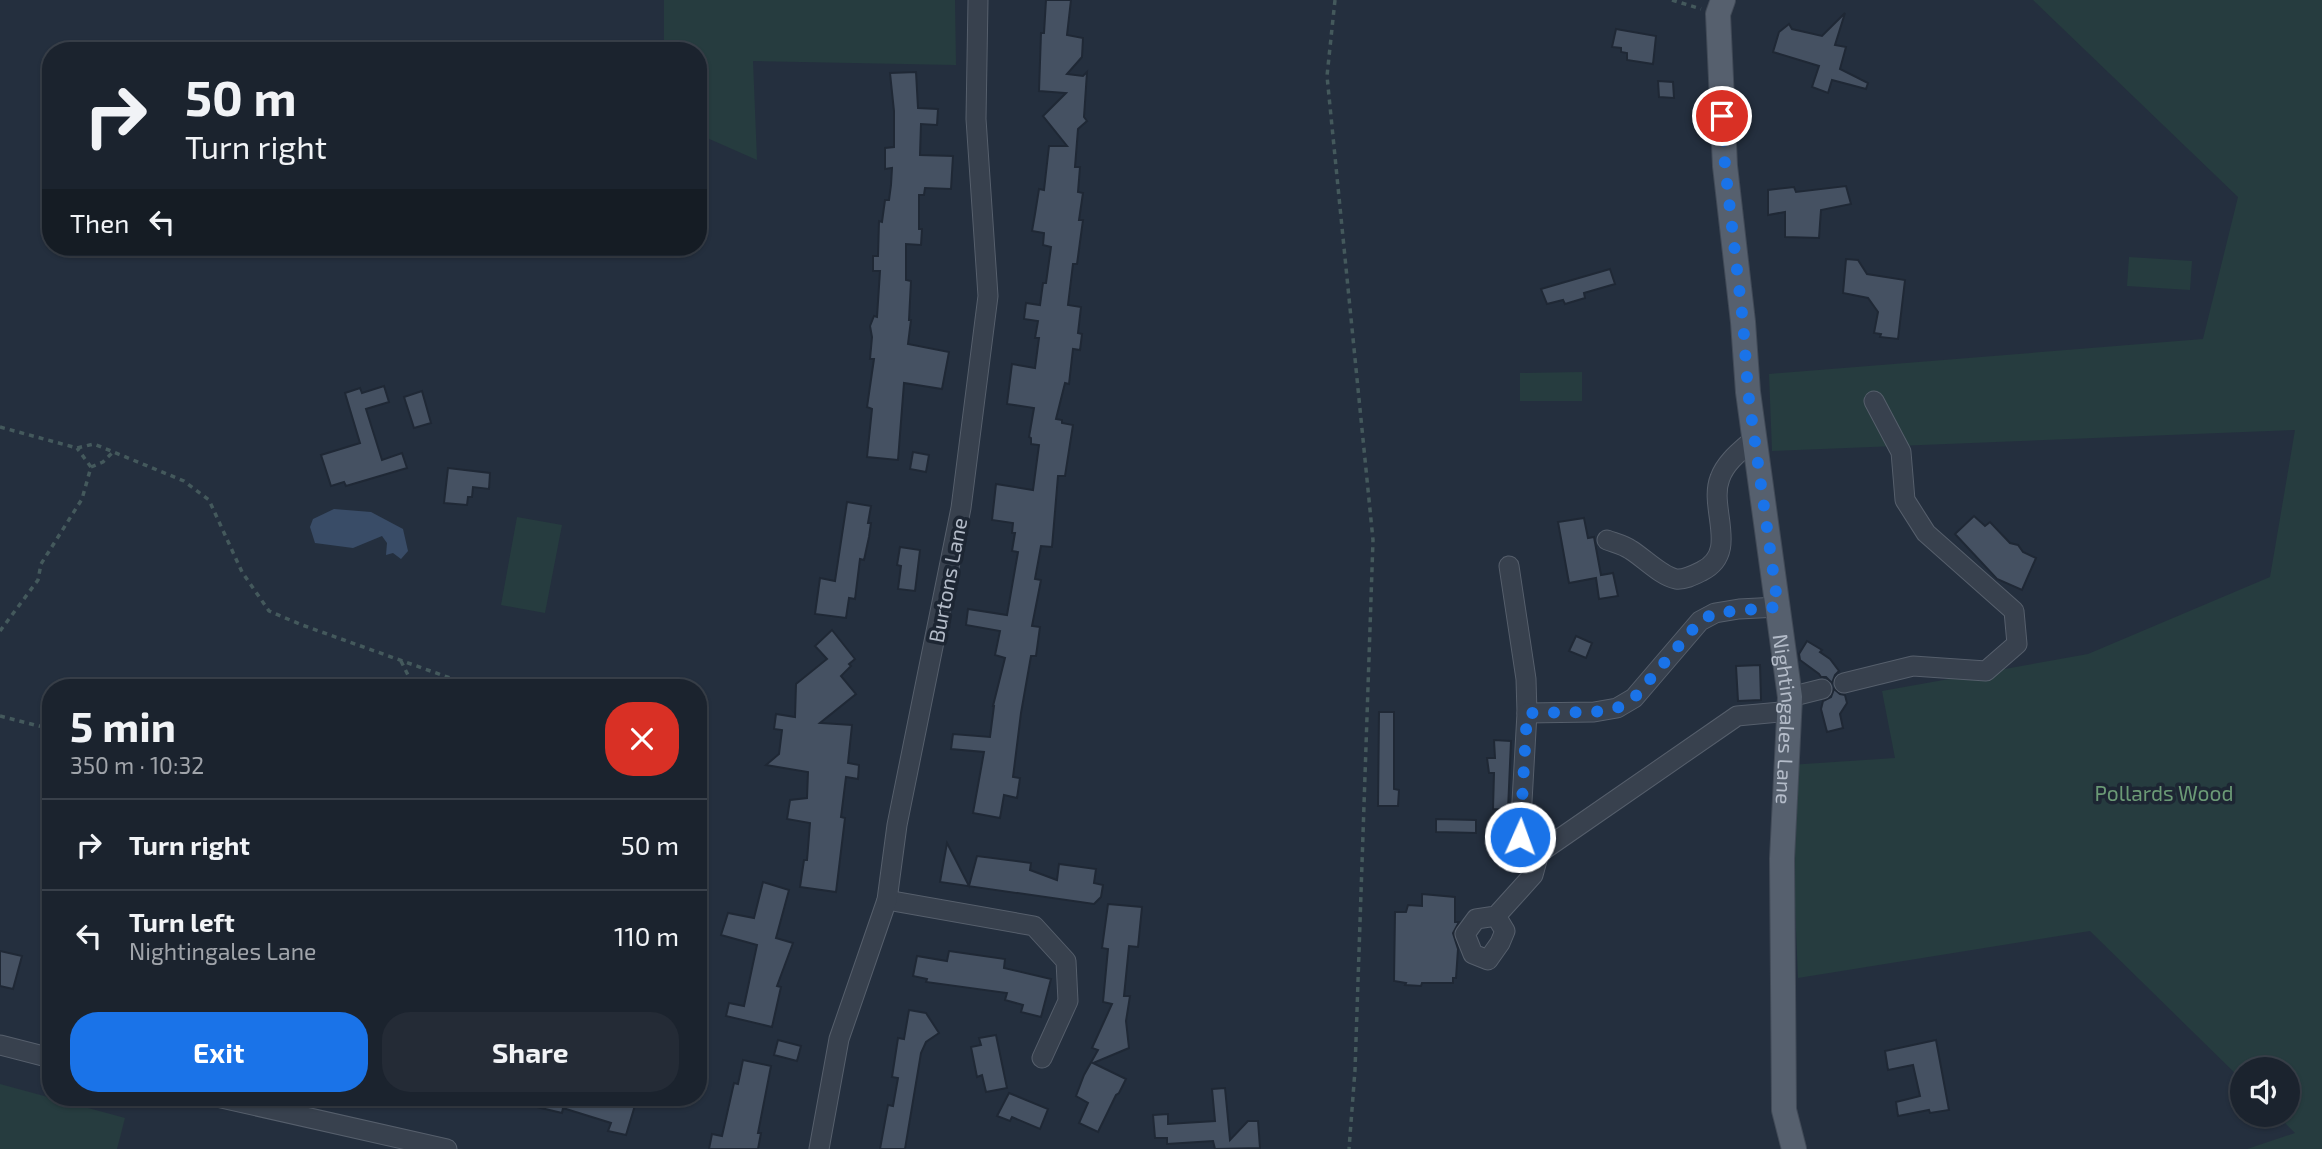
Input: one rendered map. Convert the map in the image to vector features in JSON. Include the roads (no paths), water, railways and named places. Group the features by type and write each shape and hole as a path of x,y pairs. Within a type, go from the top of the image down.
{"main road":[{"name":"Nightingales Lane","path":"1720,7 1725,166 1755,438 1790,704 1782,859 1784,1110 1794,1149"}],"street":[{"name":"Burtons Lane","path":"820,1149 839,1039 887,900 897,825 961,508 988,296 976,118 978,0"},
{"path":"1844,684 1913,666 1986,671 2017,643 2014,611 1926,533 1905,500 1901,452 1874,401"},
{"path":"1607,540 1628,547 1676,579 1690,577 1708,568 1719,554 1722,531 1716,490 1720,477 1733,458 1755,438"},
{"path":"1509,566 1526,680 1527,713 1520,837 1536,862"},
{"path":"1527,713 1594,712 1617,708 1634,698 1700,621 1715,613 1778,607"},
{"path":"1496,916 1533,875 1539,853 1737,716 1790,704 1822,689"},
{"path":"887,900 1034,926 1066,961 1068,1001 1042,1058"},
{"path":"0,1045 42,1056"},
{"path":"257,1106 447,1149"}],"water":[{"path":"334,509 371,512 403,529 408,551 401,559 393,553 386,555 387,543 382,536 353,548 315,543 310,527 313,519"}],"park label":[{"name":"Pollards Wood","path":"2164,792"}]}
